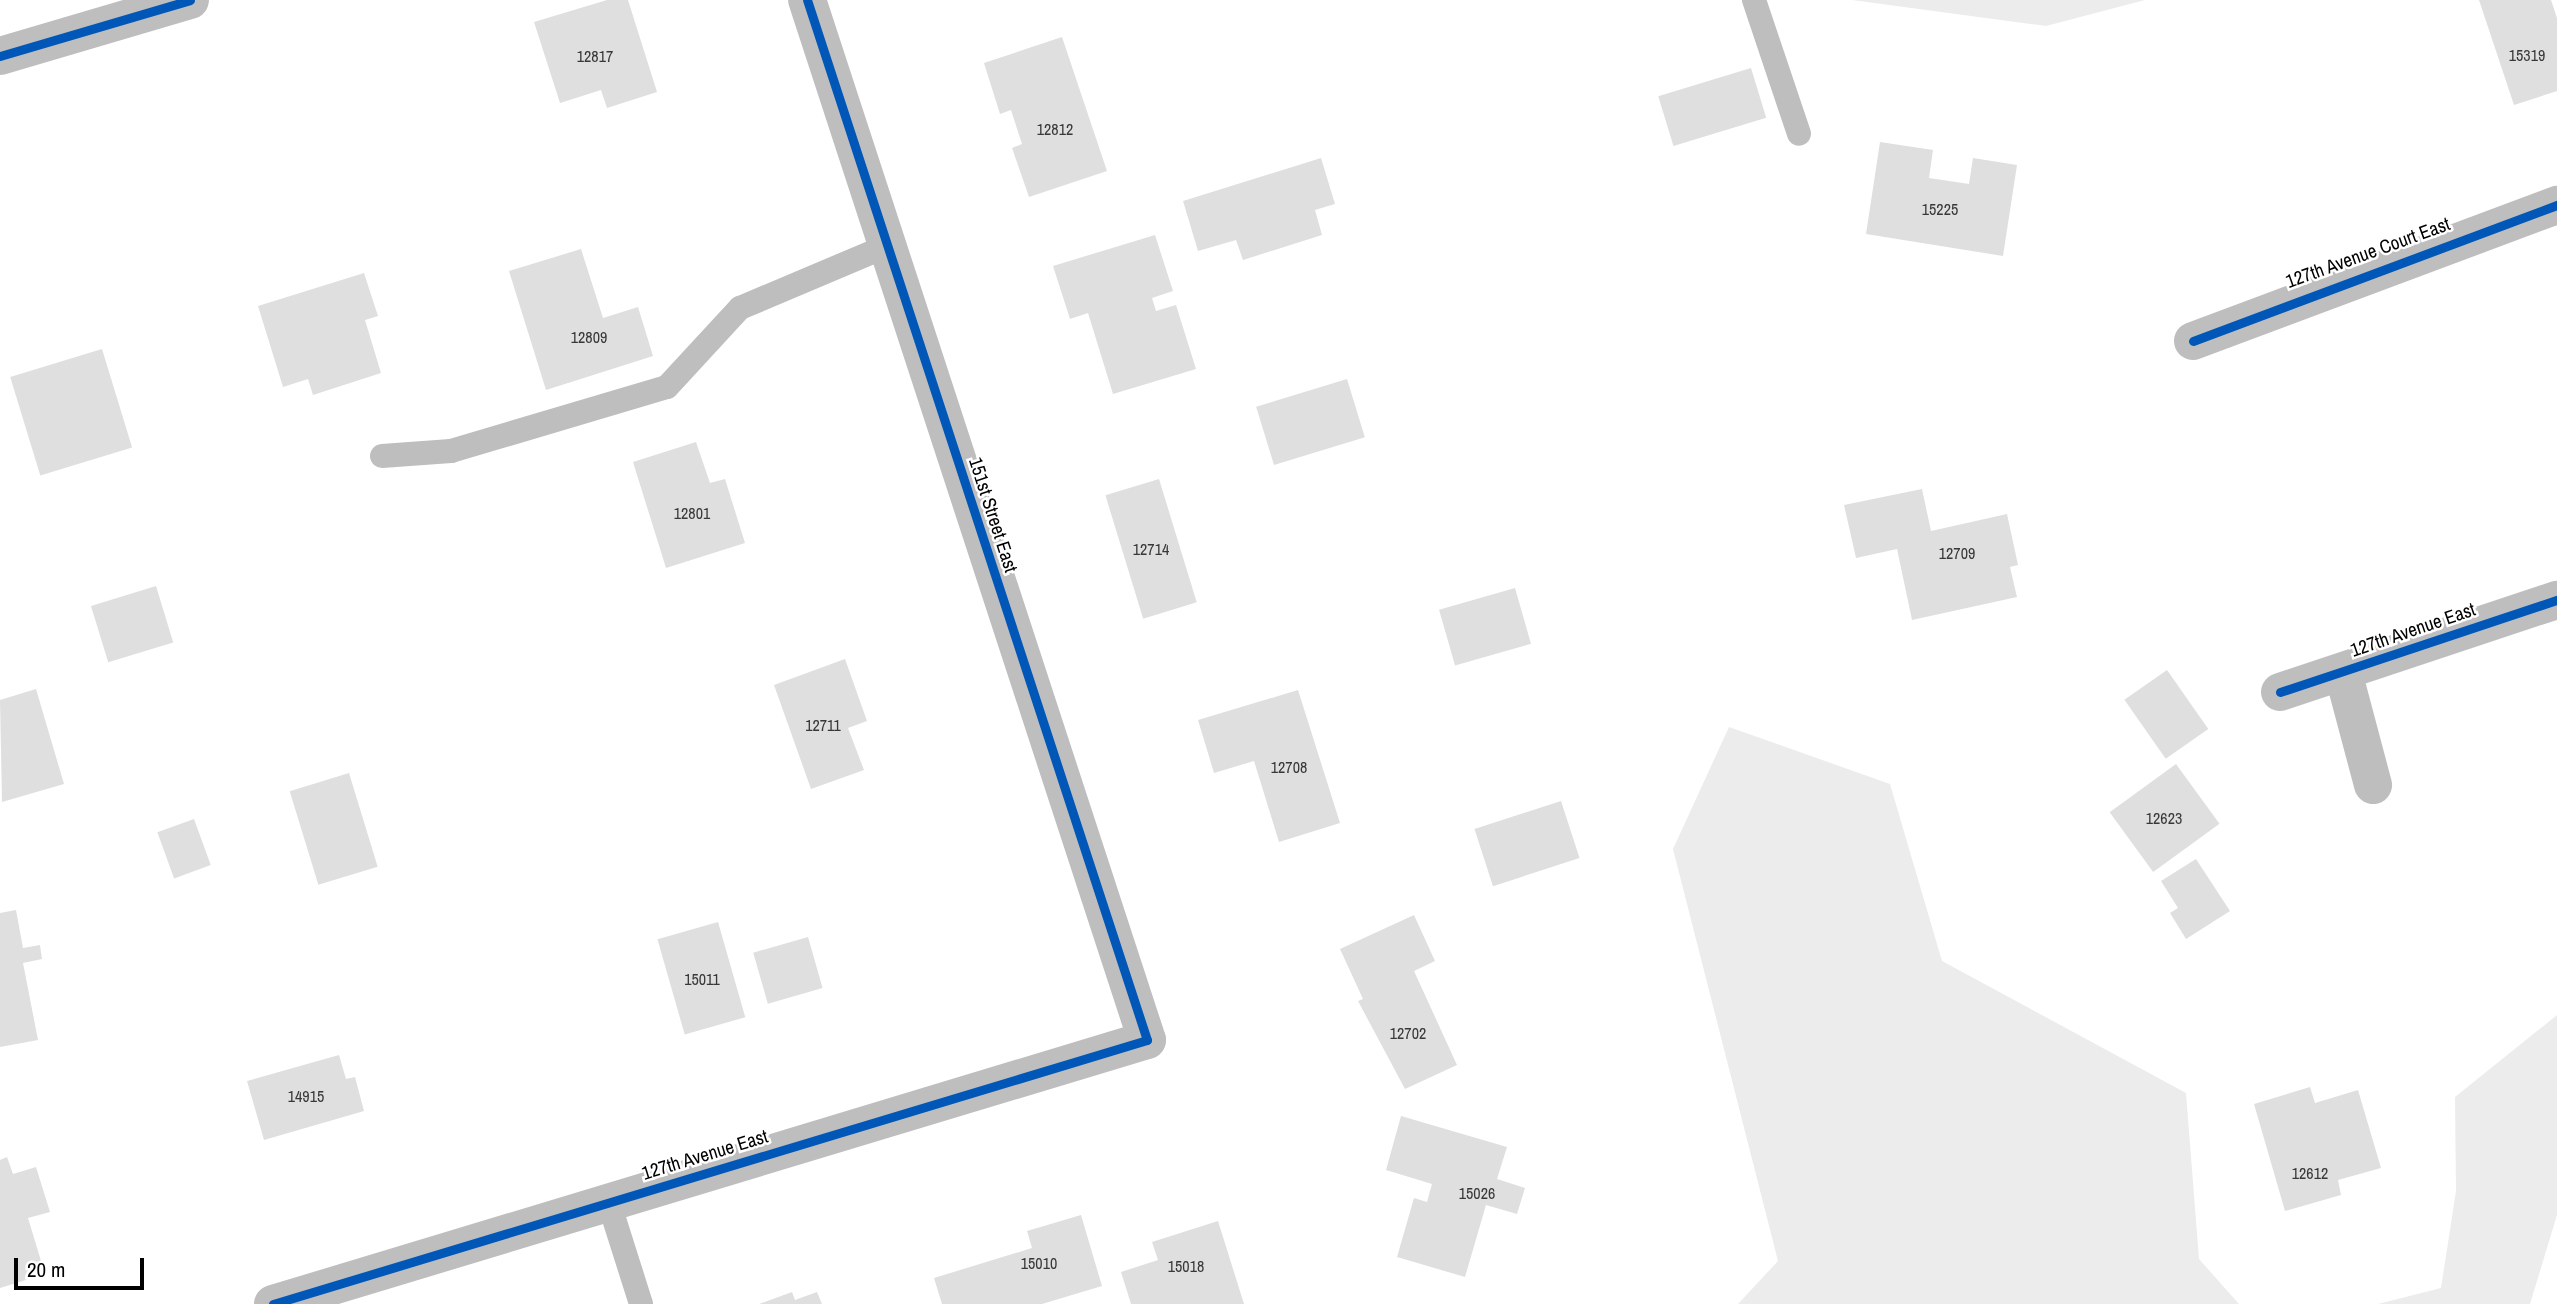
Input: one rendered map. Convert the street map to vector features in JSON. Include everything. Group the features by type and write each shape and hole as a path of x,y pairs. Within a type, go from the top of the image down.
{"street":[{"path":"0,56 190,0"},
{"name":"151st Street East","path":"807,0 1147,1040"},
{"name":"127th Avenue Court East","path":"2193,341 2557,205"},
{"name":"127th Avenue East","path":"2280,692 2557,600"},
{"path":"2343,672 2373,785"},
{"name":"127th Avenue East","path":"273,1304 1147,1040"}],"lane":[{"path":"1754,0 1799,134"},
{"path":"382,456 451,451 667,387 740,308 887,246"},
{"path":"609,1203 641,1304"}],"shaded area":[{"path":"1852,0 2145,0 2046,26"},
{"path":"1729,727 1890,784 1942,961 2186,1093 2199,1259 2239,1304 1738,1304 1778,1261 1673,849"},
{"path":"2557,1015 2557,1215 2530,1304 2378,1304 2441,1288 2456,1191 2455,1097"}],"building":[{"path":"607,0 628,0 657,92 607,108 601,90 560,103 534,22"},
{"path":"2479,0 2551,0 2557,18 2557,91 2514,105"},
{"path":"1062,37 1107,171 1029,197 1012,148 1022,144 1011,110 1000,114 984,63"},
{"path":"1751,68 1766,118 1673,146 1658,96"},
{"path":"1880,142 1933,150 1929,178 1969,184 1973,158 2017,165 2003,256 1866,234"},
{"path":"1321,158 1335,204 1315,210 1322,235 1243,260 1236,240 1198,251 1183,201"},
{"path":"1155,235 1173,291 1152,298 1156,311 1176,305 1196,369 1113,394 1088,313 1070,319 1053,266"},
{"path":"581,249 603,318 638,307 653,356 546,390 509,271"},
{"path":"364,273 378,316 365,320 381,373 313,395 308,379 283,387 258,306"},
{"path":"102,349 132,447 40,476 10,377"},
{"path":"1347,379 1365,437 1274,465 1256,407"},
{"path":"696,442 710,483 725,479 745,543 666,568 633,462"},
{"path":"1159,479 1197,602 1143,619 1105,495"},
{"path":"1922,489 1931,531 2007,514 2018,565 2010,567 2017,597 1912,620 1897,549 1856,558 1844,505"},
{"path":"156,586 173,642 108,662 91,606"},
{"path":"1515,588 1531,644 1455,666 1439,610"},
{"path":"845,659 867,721 848,728 864,770 811,789 774,685"},
{"path":"2167,670 2208,729 2166,759 2124,700"},
{"path":"36,689 64,784 2,802 0,700"},
{"path":"1298,690 1340,823 1279,842 1254,761 1214,773 1198,720"},
{"path":"2176,764 2219,824 2153,872 2110,812"},
{"path":"349,773 378,867 318,885 290,791"},
{"path":"1561,801 1580,858 1493,886 1474,829"},
{"path":"194,819 211,865 174,878 157,832"},
{"path":"2196,859 2230,911 2186,939 2170,913 2178,908 2161,881"},
{"path":"16,910 23,948 40,945 42,959 23,963 38,1040 0,1047 0,913"},
{"path":"1414,915 1435,961 1414,971 1457,1065 1405,1089 1358,1001 1363,999 1340,949"},
{"path":"718,922 745,1017 685,1035 657,939"},
{"path":"808,937 823,988 768,1004 753,953"},
{"path":"339,1055 346,1079 355,1077 364,1111 264,1140 247,1081"},
{"path":"2310,1087 2315,1103 2358,1090 2381,1168 2338,1180 2341,1195 2285,1211 2254,1104"},
{"path":"1401,1116 1507,1147 1497,1179 1525,1188 1517,1214 1486,1205 1465,1277 1397,1257 1414,1198 1427,1202 1432,1184 1386,1170"},
{"path":"7,1157 13,1174 36,1167 50,1212 28,1218 45,1274 0,1288 0,1160"},
{"path":"1081,1215 1102,1286 1042,1304 942,1304 934,1278 1032,1248 1027,1231"},
{"path":"1218,1221 1244,1304 1131,1304 1121,1272 1158,1260 1152,1242"},
{"path":"792,1292 795,1300 817,1292 822,1304 759,1304"}],"cycle path":[{"path":"0,56 190,0"},
{"path":"273,1304 1147,1040 807,0"},
{"path":"2193,341 2557,205"},
{"path":"2280,692 2557,600"}]}
